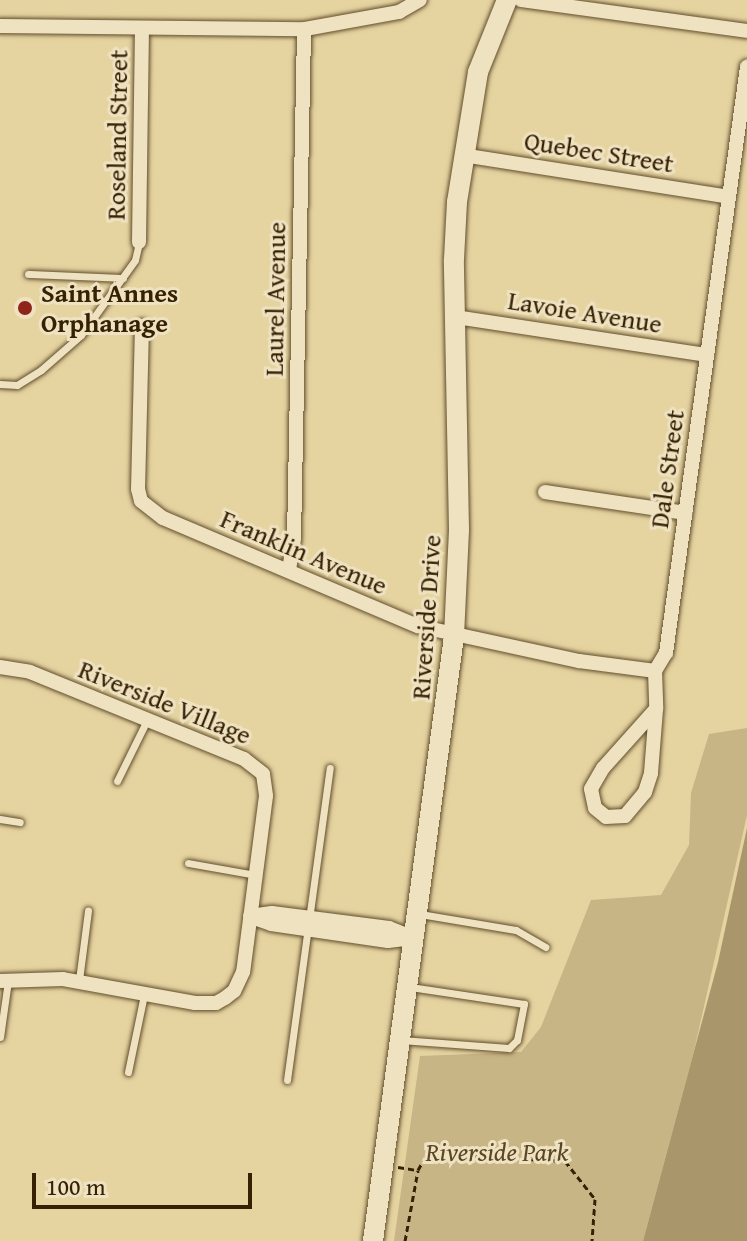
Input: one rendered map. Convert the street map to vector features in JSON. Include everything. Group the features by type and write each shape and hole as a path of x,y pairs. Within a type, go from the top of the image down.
{"main road":[{"name":"Riverside Drive","path":"373,1241 454,636 459,530 454,259 462,155 478,72 507,0"}],"street":[{"path":"0,26 304,29 399,12 420,0"},
{"path":"521,0 747,31"},
{"name":"Roseland Street","path":"139,242 142,29"},
{"name":"Laurel Avenue","path":"289,570 294,538 304,29"},
{"name":"Dale Street","path":"655,671 666,653 747,67"},
{"name":"Quebec Street","path":"462,155 729,197"},
{"name":"Lavoie Avenue","path":"455,317 707,355"},
{"name":"Franklin Avenue","path":"142,326 137,428 141,501 163,518 418,626 454,636"},
{"path":"545,492 685,513"},
{"path":"454,636 622,669 655,671 656,709 651,773 645,792 629,814 620,818 606,817 592,804 593,784 656,709"},
{"name":"Riverside Village","path":"0,667 30,672 244,759 263,774 266,796 243,972 234,991 225,998 209,1004 79,980 4,981"},
{"path":"250,916 271,924 306,924 388,941 414,938"}],"lane":[{"path":"0,384 17,385 41,370 81,335 135,260 139,242"},
{"path":"28,274 123,278"},
{"path":"117,781 147,720"},
{"path":"287,1080 306,924 330,768"},
{"path":"0,819 20,822"},
{"path":"188,863 256,875"},
{"path":"79,980 88,911"},
{"path":"418,914 516,930 545,947"},
{"path":"0,1037 4,981"},
{"path":"400,1040 509,1048 517,1040 524,1004 408,987"},
{"path":"128,1072 144,992"}],"path":[{"path":"405,1241 418,1170 423,1161 451,1155 565,1161 595,1199 592,1241"},
{"path":"397,1167 418,1170"}],"green space":[{"name":"Riverside Park","path":"747,728 747,815 694,1051 643,1241 394,1241 420,1056 521,1052 541,1027 591,900 661,895 689,845 691,793 709,734"}],"shaded area":[{"path":"747,828 747,1241 643,1241 718,962"}],"place":[{"name":"Saint Annes Orphanage","path":"25,308"}]}
